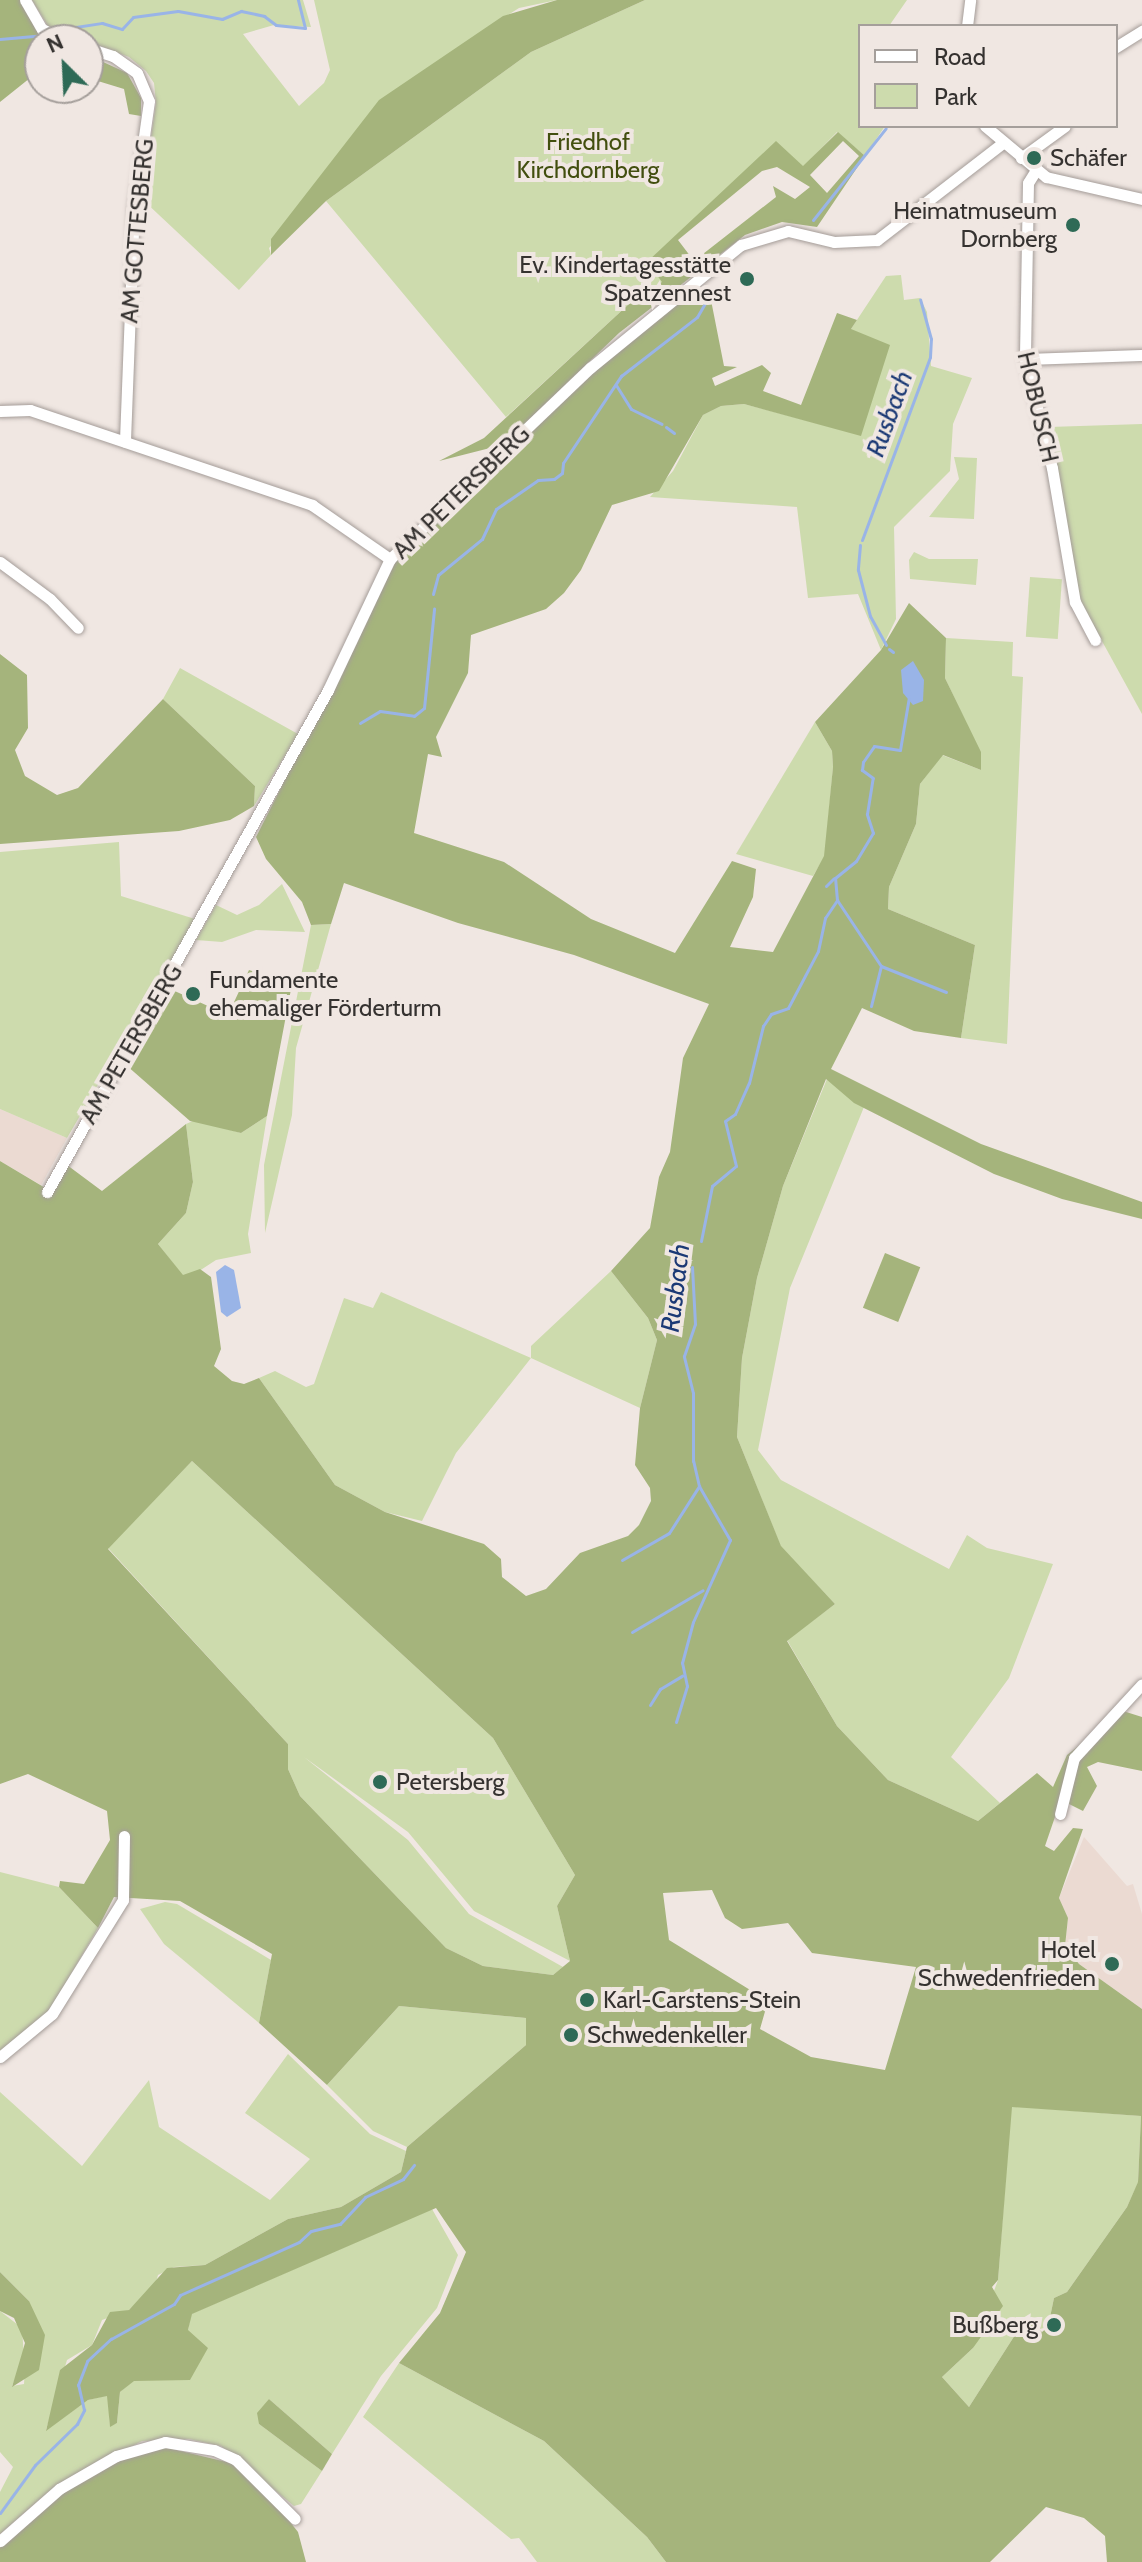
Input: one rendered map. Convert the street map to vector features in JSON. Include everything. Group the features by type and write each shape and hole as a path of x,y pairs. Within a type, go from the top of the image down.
{"street":[{"path":"25,0 39,24"},
{"path":"967,24 970,0"},
{"path":"1118,46 1142,31"},
{"name":"AM GOTTESBERG","path":"104,56 137,73 149,101 134,206 125,442"},
{"path":"1021,158 1062,128"},
{"path":"989,130 1036,170 1056,181 1142,199"},
{"name":"AM PETERSBERG","path":"47,1192 328,690 390,559 590,368 741,245 788,231 834,242 877,240 1004,142"},
{"name":"HOBUSCH","path":"1036,170 1028,183 1025,359 1052,468 1075,602 1095,640"},
{"path":"1025,359 1142,355"},
{"path":"0,411 30,410 312,505 390,559"},
{"path":"0,562 50,599 78,628"},
{"path":"1060,1814 1074,1758 1142,1684"},
{"path":"0,2057 52,2014 123,1900 124,1836"},
{"path":"0,2541 59,2489 116,2456 165,2442 201,2446 236,2460 295,2519"}],"shaded area":[{"path":"0,1109 67,1138 41,1185 0,1161"},
{"path":"1084,1837 1127,1886 1133,1884 1142,1914 1142,2009 1079,1964 1065,1946 1068,1919 1059,1898"}],"green space":[{"path":"0,0 22,0 33,24 24,24 24,83 0,102"},
{"path":"32,0 303,0 311,27 274,25 243,34 299,106 324,83 330,70 314,0 557,0 519,8 483,31 269,248 271,255 239,290 142,199 156,103 154,83 146,71 129,57 104,47 104,24 47,24"},
{"path":"557,0 645,0 531,52 326,201 271,255 271,239 379,100 503,16"},
{"name":"Friedhof Kirchdornberg","path":"645,0 907,0 890,24 858,24 858,128 884,128 865,156 837,132 803,167 776,142 648,263 663,282 630,303 506,417 326,201 531,52"},
{"path":"104,62 127,73 141,98 141,116 129,114 124,89 104,83"},
{"path":"838,132 865,156 817,227 782,222 745,235 619,333 512,436 494,447 439,461 484,438 630,303 662,282 647,262 776,141 803,166","holes":["843,141 859,156 827,193 810,175","777,167 810,187 795,199 773,186 776,197 694,261 678,240 762,171"]},
{"path":"901,275 904,300 920,298 927,312 931,366 972,378 953,424 950,471 894,527 896,619 881,650 858,594 808,598 797,507 650,497 673,471 703,415 721,406 744,404 861,435 851,329 886,276"},
{"path":"699,286 710,295 724,366 737,367 712,378 715,386 762,365 771,373 763,391 801,405 837,313 857,320 851,329 890,345 861,436 744,404 721,406 703,415 659,491 612,505 581,570 564,593 546,609 471,635 468,673 436,737 442,757 428,754 414,833 504,862 591,919 675,953 732,861 756,869 753,897 730,947 773,952 824,856 832,751 815,722 881,650 909,603 946,638 945,678 981,752 981,770 943,755 920,784 916,824 889,887 888,909 975,945 961,1038 914,1031 862,1008 831,1069 981,1144 1142,1202 1142,1219 1062,1199 994,1174 854,1103 826,1079 783,1186 757,1278 742,1358 737,1437 781,1546 835,1604 787,1641 837,1726 888,1780 978,1821 1037,1773 1053,1787 1067,1755 1123,1711 1142,1717 1142,1771 1098,1762 1087,1767 1097,1786 1083,1811 1067,1803 1056,1814 1045,1846 1054,1851 1073,1828 1083,1829 1059,1898 1068,1918 1065,1946 1079,1964 1142,2009 1142,2562 1107,2562 1105,2536 1084,2518 1046,2507 990,2562 666,2562 647,2537 544,2441 399,2363 440,2313 466,2252 436,2208 192,2314 188,2330 208,2348 190,2380 134,2381 120,2392 117,2423 110,2427 107,2396 88,2400 46,2431 60,2370 92,2345 110,2312 129,2310 167,2268 205,2265 288,2219 341,2207 401,2172 407,2147 526,2045 526,2018 399,2006 327,2085 259,2023 272,1954 180,1901 114,1897 98,1928 59,1887 60,1881 84,1884 110,1840 107,1811 28,1774 0,1784 0,1161 52,1192 67,1165 102,1191 186,1124 193,1182 186,1213 158,1244 183,1275 200,1269 211,1277 221,1349 214,1366 232,1381 244,1384 259,1378 335,1485 385,1512 484,1544 501,1559 502,1577 526,1596 546,1589 580,1553 628,1536 639,1525 651,1501 650,1488 635,1465 640,1408 657,1340 648,1318 611,1271 650,1228 659,1177 670,1152 683,1058 709,1004 574,955 458,923 344,883 331,924 311,925 302,902 266,859 256,837 398,557 636,333","holes":["192,1461 493,1738 575,1875 557,1906 570,1961 553,1975 483,1966 446,1948 300,1796 288,1769 288,1744 108,1549","712,1890 725,1918 742,1929 788,1923 812,1953 916,1967 885,2070 811,2057 760,2029 768,2001 669,1940 663,1893","1012,2107 1141,2116 1138,2182 1127,2207 1067,2292 1054,2298 1048,2327 1042,2332 1033,2325 1015,2335 969,2407 942,2377 973,2348 1003,2306 992,2287 998,2280"]},
{"path":"1142,424 1142,714 1080,601 1049,427"},
{"path":"954,457 977,458 974,519 929,517 959,479"},
{"path":"914,552 929,559 978,559 976,585 910,579 909,560"},
{"path":"1030,577 1062,579 1058,639 1026,637"},
{"path":"946,638 1013,642 1012,676 1023,677 1007,1044 961,1038 975,945 888,909 889,887 916,824 920,784 942,755 981,770 980,752 945,678"},
{"path":"0,654 27,675 28,728 15,750 25,776 57,795 78,788 163,699 255,786 254,806 230,820 179,831 0,844"},
{"path":"180,668 298,734 254,806 255,786 163,699"},
{"path":"815,722 832,751 833,767 825,856 813,876 736,854"},
{"path":"119,842 121,896 195,919 67,1138 0,1109 0,852"},
{"path":"282,884 305,932 256,930 222,942 196,940 216,905 237,915 259,905"},
{"path":"331,924 296,1048 292,1115 265,1233 264,1165 311,925"},
{"path":"249,970 292,984 267,1116 241,1133 190,1121 126,1065 168,988 228,1015"},
{"path":"827,1079 864,1107 790,1288 758,1450 781,1480 949,1569 967,1535 987,1548 1053,1564 1009,1678 951,1757 1000,1803 978,1821 888,1780 837,1726 787,1640 835,1604 781,1547 737,1437 742,1358 757,1278 783,1186"},
{"path":"267,1116 248,1234 251,1253 216,1260 193,1275 183,1276 158,1244 186,1213 193,1182 186,1124 195,1120 241,1133"},
{"path":"885,1253 920,1267 898,1322 863,1308"},
{"path":"611,1271 648,1318 657,1340 640,1408 531,1358 531,1346"},
{"path":"381,1292 531,1358 456,1453 422,1521 385,1512 335,1485 259,1378 275,1371 306,1387 314,1384 344,1298 373,1308"},
{"path":"192,1461 493,1738 575,1875 557,1906 570,1961 474,1911 408,1832 304,1757 408,1840 469,1914 563,1967 553,1975 483,1966 446,1948 300,1796 288,1769 288,1744 108,1548"},
{"path":"0,1872 59,1887 98,1928 48,2013 0,2052"},
{"path":"165,1902 177,1904 271,1960 259,2023 164,1944 140,1909"},
{"path":"399,2006 526,2018 526,2045 407,2147 373,2131 327,2085"},
{"path":"288,2054 370,2134 406,2151 401,2172 341,2207 288,2219 205,2265 174,2267 158,2275 155,2286 129,2310 102,2320 92,2345 67,2360 46,2430 88,2400 108,2395 110,2426 117,2423 120,2392 188,2330 191,2314 432,2209 458,2255 437,2308 381,2376 332,2454 269,2399 259,2424 322,2471 301,2504 294,2506 221,2446 189,2439 142,2441 54,2487 0,2534 0,2492 13,2467 0,2452 0,2311 22,2328 24,2358 12,2386 24,2384 29,2301 0,2272 0,2092 82,2166 149,2080 159,2127 270,2200 310,2159 245,2113"},
{"path":"1011,2106 1141,2116 1138,2183 1127,2207 1067,2292 1054,2298 1048,2327 1015,2335 969,2407 942,2377 973,2348 998,2280"},
{"path":"0,2272 29,2301 45,2335 39,2370 12,2387 25,2343 14,2318 0,2311"},
{"path":"399,2363 544,2441 647,2537 666,2562 537,2562 519,2538 511,2539 363,2417"},
{"path":"269,2399 332,2454 322,2471 259,2424 257,2413"},
{"path":"164,2447 235,2464 267,2493 298,2532 306,2562 0,2562 0,2548 28,2517 59,2495 116,2459"}],"water":[{"path":"913,661 924,680 923,701 913,705 903,693 901,670"},
{"path":"225,1265 234,1270 241,1308 227,1317 221,1312 216,1272"}],"waterway":[{"path":"95,24 122,29 133,17 178,11 222,19 241,11 264,16 276,25 305,28 298,0"},
{"path":"0,39 24,37"},
{"path":"813,220 886,128"},
{"name":"Rusbach","path":"862,540 930,357 931,339 920,299"},
{"path":"433,594 438,575 482,539 496,509 538,480 554,479 562,473 563,463 621,376 697,317 707,300"},
{"path":"616,385 631,409 662,424"},
{"path":"666,427 674,433"},
{"name":"Rusbach","path":"860,545 858,570 870,616 886,645"},
{"path":"360,723 380,711 414,716 424,708 434,609"},
{"name":"Rusbach","path":"889,649 893,652"},
{"name":"Rusbach","path":"701,1241 712,1186 736,1166 725,1121 735,1114 749,1083 763,1026 771,1014 788,1008 818,951 825,918 837,900 835,878 856,861 873,833 867,814 873,778 862,770 863,762 874,746 900,750 909,697"},
{"name":"Rusbach","path":"826,886 834,878"},
{"name":"Rusbach","path":"837,900 881,966 946,992"},
{"name":"Rusbach","path":"871,1006 881,966"},
{"name":"Rusbach","path":"676,1722 687,1686 682,1663 693,1622 730,1540 699,1486 693,1461 693,1393 684,1356 695,1324 692,1267"},
{"name":"Rusbach","path":"622,1560 669,1533 699,1486"},
{"name":"Rusbach","path":"632,1632 703,1590"},
{"name":"Rusbach","path":"650,1705 660,1689 682,1676"},
{"path":"0,2513 35,2465 77,2424 84,2410 78,2385 87,2361 111,2339 174,2304 180,2295 299,2242 311,2231 340,2224 365,2197 403,2179 414,2165"}],"place":[{"name":"Schäfer","path":"1034,158"},
{"name":"Heimatmuseum Dornberg","path":"1073,225"},
{"name":"Ev. Kindertagesstätte Spatzennest","path":"747,279"},
{"name":"Fundamente ehemaliger Förderturm","path":"193,994"},
{"name":"Petersberg","path":"380,1782"},
{"name":"Hotel Schwedenfrieden","path":"1112,1964"},
{"name":"Karl-Carstens-Stein","path":"587,2000"},
{"name":"Schwedenkeller","path":"571,2035"},
{"name":"Bußberg","path":"1054,2325"}]}
